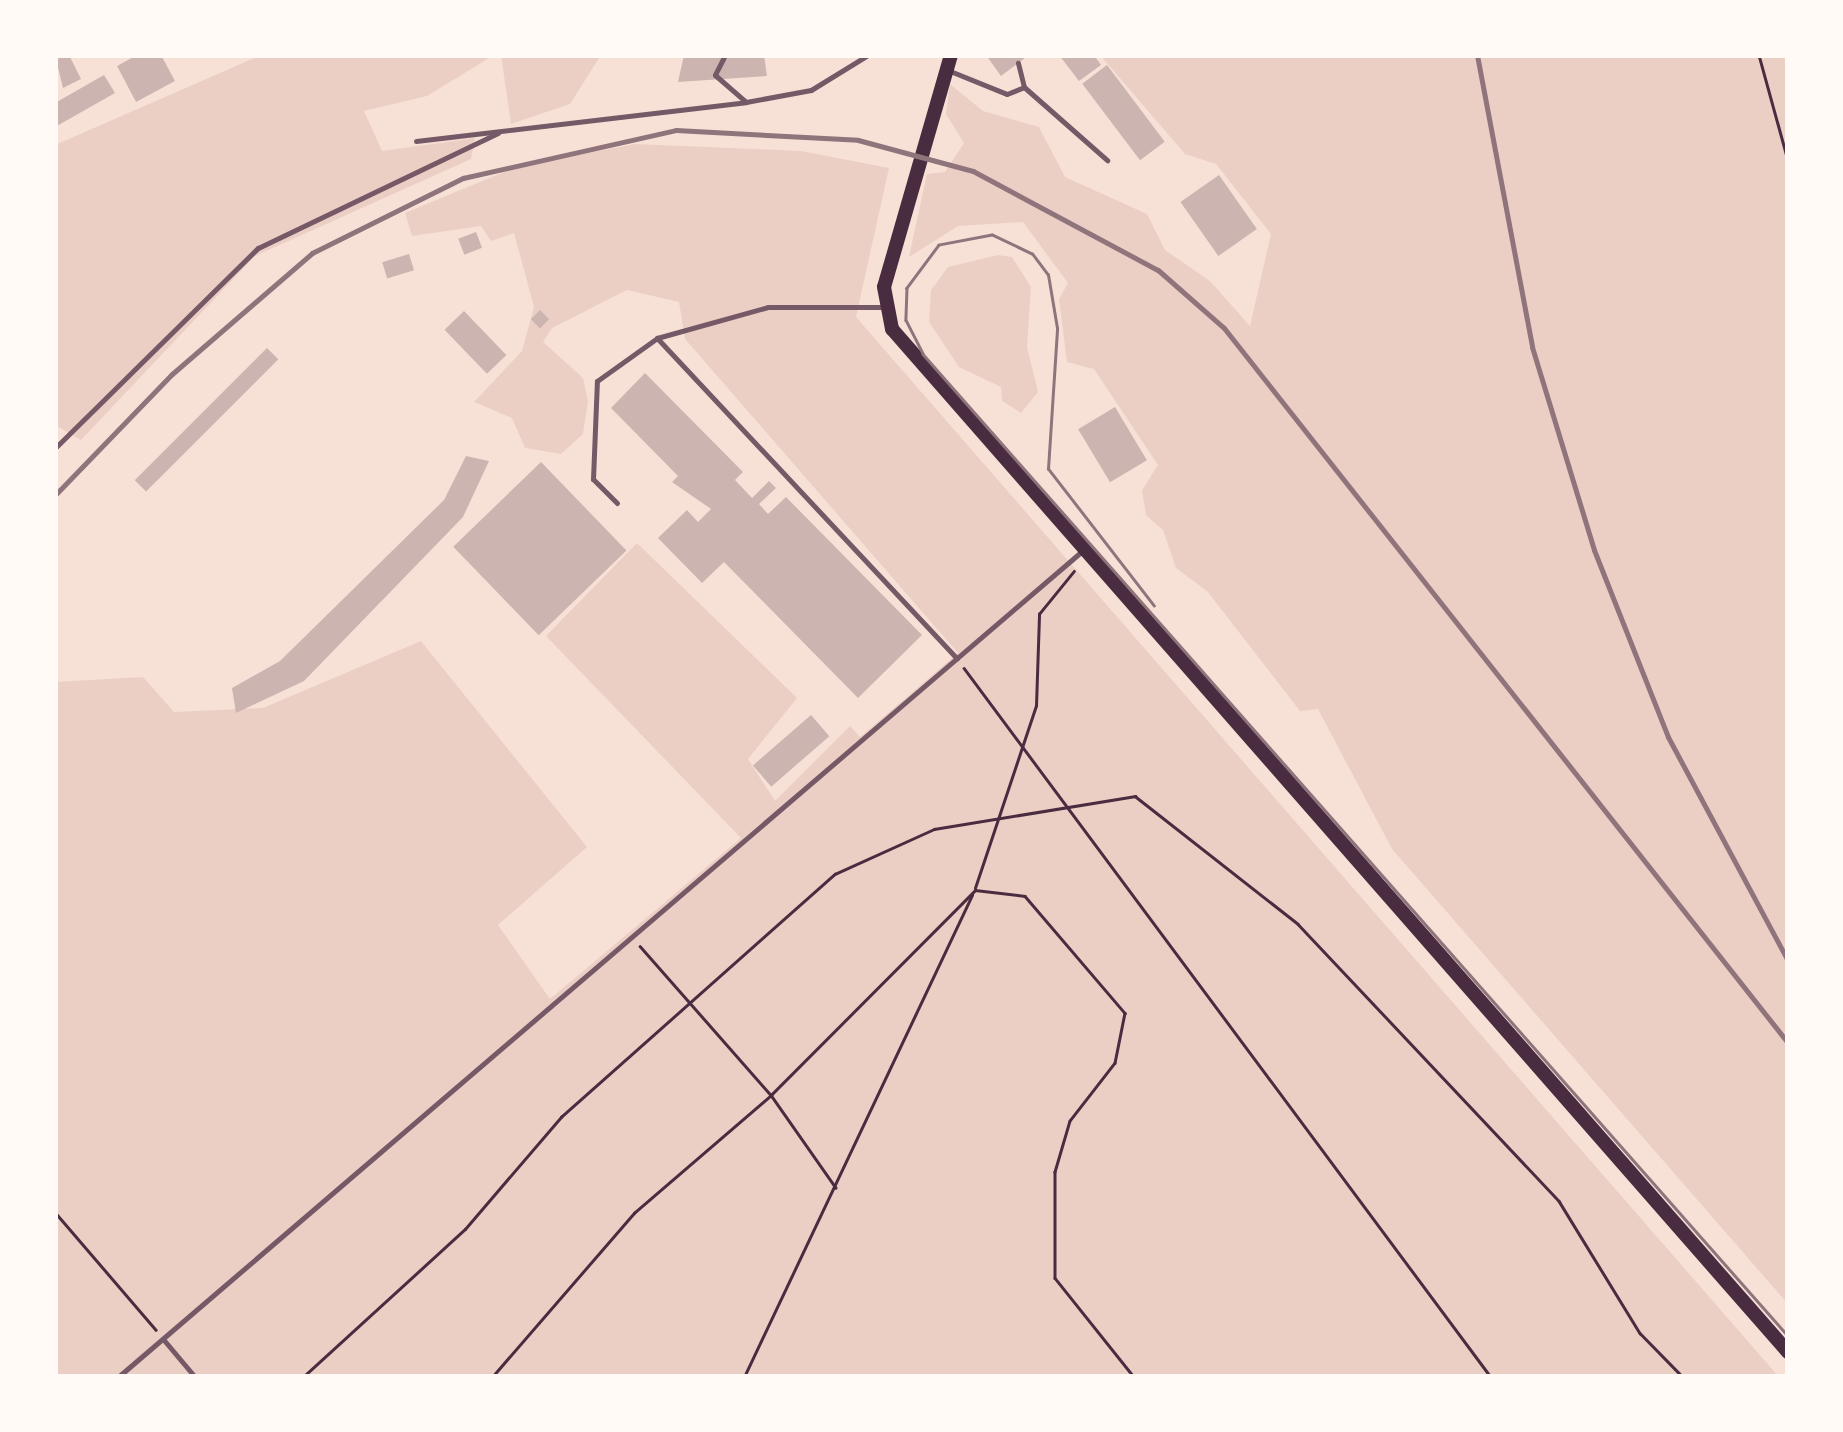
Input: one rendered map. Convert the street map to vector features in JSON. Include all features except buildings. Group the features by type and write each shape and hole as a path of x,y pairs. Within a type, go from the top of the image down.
{"main road":[{"path":"949,62 885,307 892,330 1077,556 1788,1352"}],"lane":[{"path":"725,55 715,75 746,102"},
{"path":"416,141 746,102 811,90 868,55"},
{"path":"949,62 987,90 1024,86"},
{"path":"1018,64 1024,86 1106,160"},
{"path":"55,448 258,248 498,132"},
{"path":"617,502 594,479 597,381 657,338 768,307 885,307"},
{"path":"657,338 957,659"},
{"path":"118,1377 636,941 1077,556"},
{"path":"163,1339 195,1377"}],"path":[{"path":"1759,55 1788,160"},
{"path":"744,1377 837,1190 974,890 992,826 1036,706 1039,614 1075,580 1077,556"},
{"path":"957,659 1490,1377"},
{"path":"303,1377 465,1229 562,1117 835,874 934,829 992,826 1135,796 1298,924 1559,1201 1640,1333 1683,1377"},
{"path":"492,1377 634,1213 771,1095 974,890"},
{"path":"974,890 1025,896 1125,1013 1115,1063 1070,1120 1055,1172 1055,1278 1134,1377"},
{"path":"636,941 771,1095 837,1190"},
{"path":"55,1212 163,1339"}],"shaded area":[{"path":"261,55 494,55 427,96 364,111 382,151 475,138 471,159 255,256 81,440 55,425 55,145"},
{"path":"501,55 601,55 570,104 511,124"},
{"path":"1100,55 1788,55 1788,1304 1392,849 1318,709 1300,711 1207,591 1176,568 1163,530 1146,515 1142,490 1158,465 1094,369 1067,362 1059,299 1068,283 1023,222 958,226 909,257 927,174 945,172 964,143 946,114 950,84 983,111 1039,127 1065,177 1147,214 1165,250 1210,281 1250,326 1271,234 1216,164 1185,154"},
{"path":"635,144 801,151 889,168 856,317 1779,1377 55,1377 55,682 143,677 174,712 263,708 421,641 587,847 498,925 550,999 741,838 546,636 637,543 797,698 748,759 775,801 850,726 860,737 958,653 685,339 679,302 627,290 552,328 543,342 583,378 588,401 583,434 561,454 525,448 512,418 474,402 522,351 534,307 514,233 491,241 481,226 412,236 405,213 516,167"},
{"path":"998,255 1012,257 1031,287 1027,347 1038,392 1021,413 1002,401 1001,387 959,367 929,322 931,290 948,267"}],"tram line":[{"path":"1154,606 1048,469 1057,328 1048,275 1032,254 992,235 939,245 907,288 906,320 923,354 1788,1336"}],"railway":[{"path":"1477,55 1532,347 1594,550 1668,737 1788,961"},
{"path":"55,495 172,374 312,253 463,178 676,130 858,140 973,171 1158,270 1224,328 1788,1043"}]}
